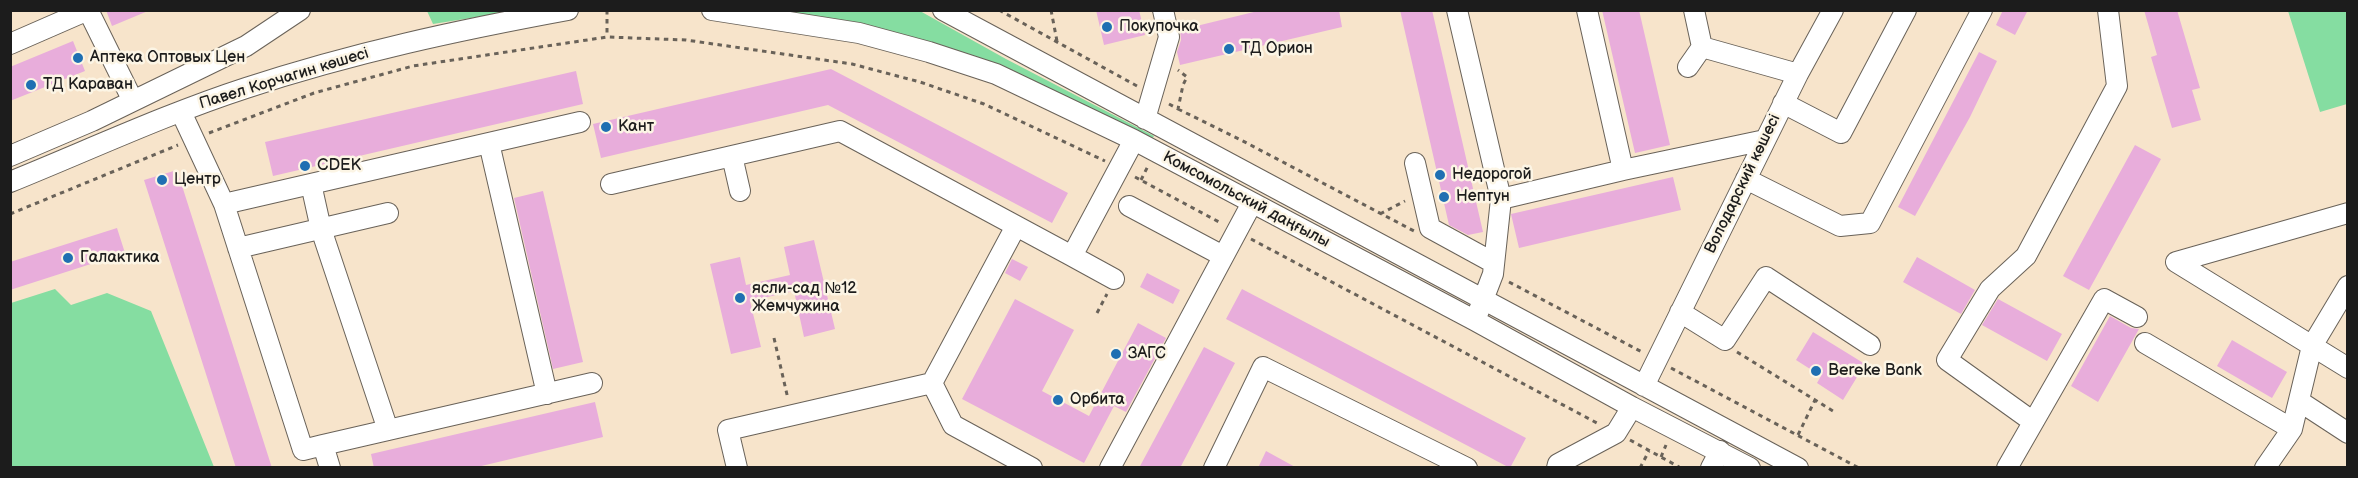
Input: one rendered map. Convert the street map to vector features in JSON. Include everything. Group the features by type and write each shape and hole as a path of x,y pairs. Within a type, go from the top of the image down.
{"street":[{"path":"10,44 88,10 133,101"},
{"name":"Павел Корчагин көшесі","path":"10,156 92,121 246,46 300,10"},
{"name":"Павел Корчагин көшесі","path":"10,182 246,88 345,58 459,31 568,10"},
{"name":"Комсомольский даңғылы","path":"712,10 859,33 929,52 996,74 1134,140 1474,320 1632,407 1715,459 1750,468"},
{"name":"Комсомольский даңғылы","path":"943,10 1798,468"},
{"path":"1457,10 1501,199 1494,268 1484,301 1474,320"},
{"path":"1587,10 1623,170"},
{"path":"1688,67 1702,47 1694,10"},
{"name":"Володарский көшесі","path":"1644,386 1783,103 1833,10"},
{"path":"1783,103 1841,133 1906,10"},
{"path":"1746,179 1840,226 1870,223 1982,10"},
{"path":"2032,421 1947,360 1990,290 2026,256 2117,86 2108,10"},
{"path":"1145,119 1169,37 1168,12"},
{"path":"1702,47 1798,74"},
{"path":"181,112 224,204 303,450 592,383"},
{"path":"224,204 580,122"},
{"path":"611,184 840,131 1114,279"},
{"path":"1072,256 1134,140"},
{"path":"1501,199 1765,140"},
{"path":"489,143 547,394"},
{"path":"732,156 740,191"},
{"path":"1415,163 1430,228 1494,268"},
{"path":"311,184 321,229 388,430"},
{"path":"1110,468 1252,203"},
{"path":"1129,206 1223,256"},
{"path":"238,248 388,213"},
{"path":"2348,213 2176,262 2348,368"},
{"path":"737,468 728,430 933,383 1016,226"},
{"path":"1680,312 1725,340 1766,277 1870,345"},
{"path":"2265,468 2292,429 2312,346 2348,286"},
{"path":"2007,468 2104,299 2137,317"},
{"path":"2145,343 2292,429"},
{"path":"1214,468 1263,367 1467,468"},
{"path":"933,383 952,425 1032,468"},
{"path":"2299,401 2348,433"},
{"path":"1557,468 1558,464 1616,433 1632,407"},
{"path":"323,445 330,468"}],"path":[{"path":"607,10 607,37"},
{"path":"999,10 1057,41 1051,10"},
{"path":"10,214 314,93 413,66 607,37 686,40 852,64 920,82 984,104 1119,168 1616,433 1672,466 1681,468"},
{"path":"1178,109 1242,140 1421,236"},
{"path":"1380,214 1383,210 1422,194"},
{"path":"1494,268 1657,360 1859,468"},
{"path":"774,338 792,416"},
{"path":"1725,340 1733,350 1833,411"},
{"path":"1798,435 1815,400"},
{"path":"1640,468 1649,451"}],"green space":[{"path":"427,11 515,11 433,24"},
{"path":"775,11 920,11 1006,59 1154,136 1150,142 870,26"},
{"path":"2288,11 2347,11 2347,104 2320,112"},
{"path":"55,289 71,305 107,293 151,311 214,467 11,467 11,303"}],"building":[{"path":"106,10 148,10 148,11 112,26"},
{"path":"1096,10 1139,10 1145,35 1104,45"},
{"path":"1262,10 1339,10 1342,27 1180,65 1177,52 1181,40 1180,30"},
{"path":"1400,10 1432,10 1483,232 1468,235 1449,225"},
{"path":"1602,10 1639,10 1670,145 1635,153"},
{"path":"2003,10 2028,10 2015,35 1996,25"},
{"path":"2144,10 2177,10 2200,88 2192,90 2201,120 2172,128 2151,57 2157,55"},
{"path":"73,41 85,71 10,101 10,67"},
{"path":"1979,52 1997,61 1970,117 1915,216 1898,207"},
{"path":"831,69 1068,193 1052,223 828,105 601,158 593,124"},
{"path":"576,71 583,104 273,176 265,142"},
{"path":"2135,145 2161,159 2089,290 2063,276"},
{"path":"177,170 272,468 236,468 144,180"},
{"path":"1673,177 1681,210 1519,248 1511,214"},
{"path":"543,191 583,362 553,369 514,198"},
{"name":"Галактика","path":"117,228 125,253 10,290 10,262"},
{"name":"ясли-сад №12 Жемчужина","path":"814,240 835,329 804,337 794,291 750,301 761,347 731,354 710,264 740,257 746,285 790,275 784,247"},
{"path":"1917,257 1975,290 1961,314 1903,282"},
{"path":"1012,259 1028,267 1020,281 1005,273"},
{"path":"1147,273 1180,290 1173,304 1140,287"},
{"path":"1242,289 1526,438 1510,468 1226,319"},
{"path":"1015,299 1074,330 1042,391 1089,416 1138,323 1166,338 1126,412 1114,406 1084,463 962,399"},
{"path":"1998,299 2062,334 2047,361 1982,325"},
{"path":"2110,316 2131,328 2139,329 2098,402 2071,386"},
{"path":"1813,332 1865,364 1843,400 1817,383 1821,376 1796,360"},
{"path":"2232,340 2287,372 2272,398 2217,366"},
{"path":"1204,347 1235,363 1180,468 1139,468"},
{"path":"595,402 603,437 473,468 374,468 371,454"},
{"path":"1266,451 1297,468 1258,468"}],"place":[{"name":"Покупочка","path":"1107,27"},
{"name":"ТД Орион","path":"1229,49"},
{"name":"Аптека Оптовых Цен","path":"78,58"},
{"name":"ТД Караван","path":"31,85"},
{"name":"Кант","path":"606,127"},
{"name":"CDEK","path":"305,166"},
{"name":"Недорогой","path":"1440,175"},
{"name":"Центр","path":"162,180"},
{"name":"Нептун","path":"1444,197"},
{"name":"Галактика","path":"68,258"},
{"name":"ясли-сад №12 Жемчужина","path":"740,298"},
{"name":"ЗАГС","path":"1116,354"},
{"name":"Bereke Bank","path":"1816,371"},
{"name":"Орбита","path":"1058,400"}]}
